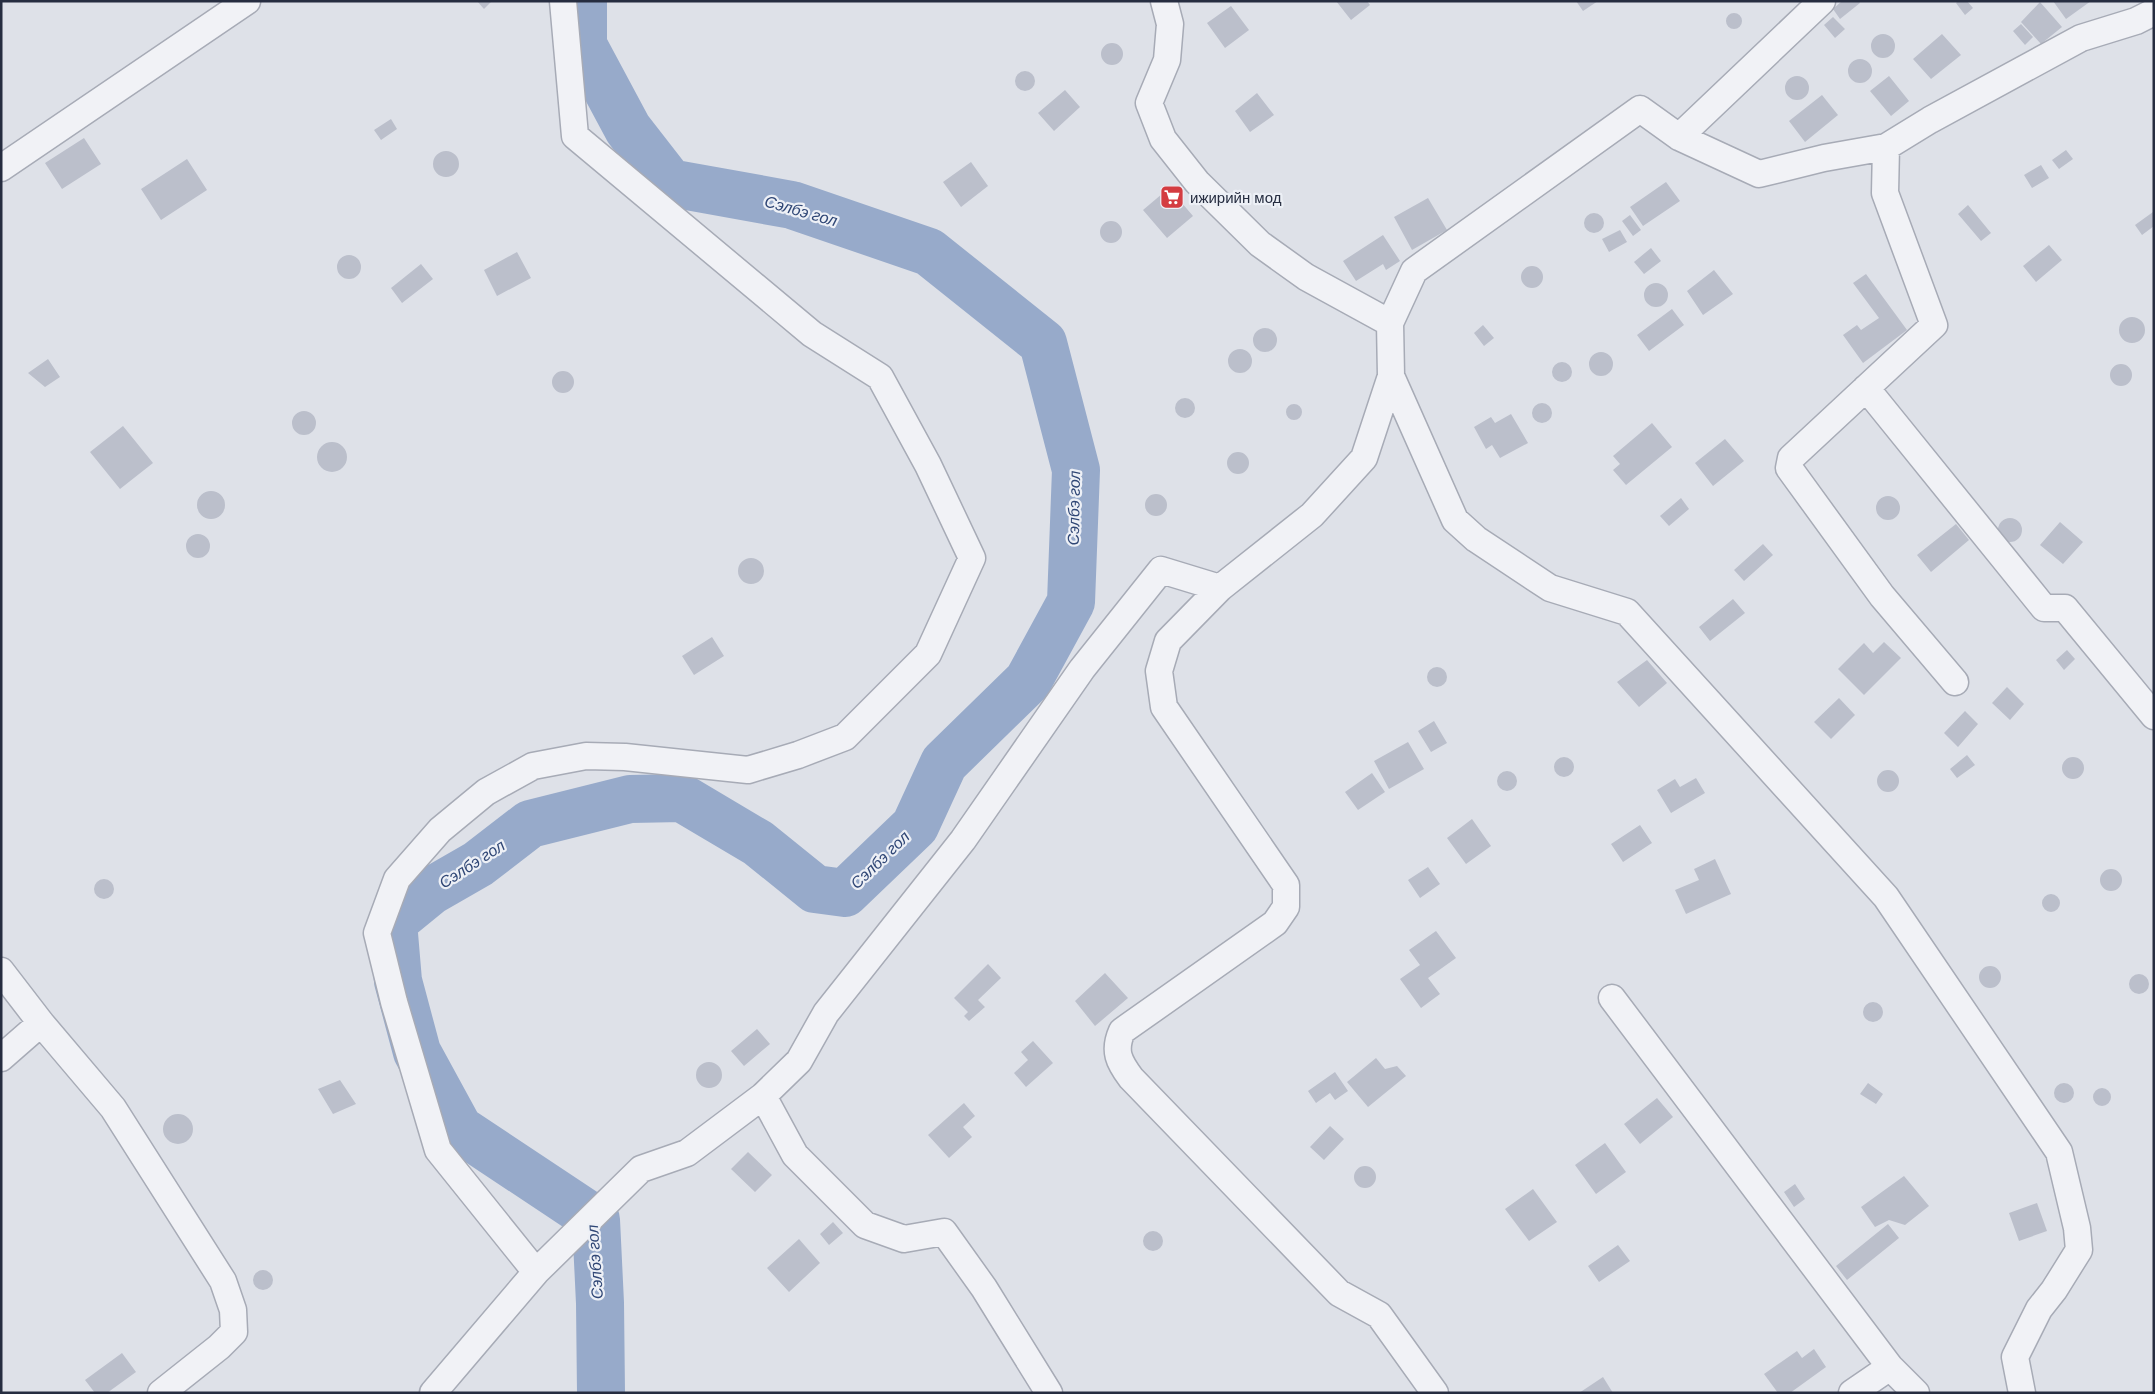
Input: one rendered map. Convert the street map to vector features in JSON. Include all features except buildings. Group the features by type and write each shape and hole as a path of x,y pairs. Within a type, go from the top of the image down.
{"street":[{"path":"1,168 247,1"},
{"path":"541,1268 438,1150 394,1002 377,934 397,879 440,830 486,792 533,766 586,756 625,757 748,770 798,756 845,737 928,654 972,558 928,465 880,377 812,334 575,136 563,1"},
{"path":"1164,1 1170,24 1167,60 1149,103 1163,139 1197,182 1260,244 1306,277 1390,322"},
{"path":"1679,137 1822,1"},
{"path":"1435,1393 1379,1315 1340,1293 1131,1078 1122,1065 1118,1054 1117,1042 1122,1031 1275,923 1286,907 1286,885 1164,707 1159,670 1168,641 1220,588 1312,514 1364,458 1391,376 1390,322 1414,271 1640,109 1679,137 1759,174 1824,158 1886,147 1930,120 2081,38 2136,21 2154,12"},
{"path":"1886,147 1885,193 1934,325 1791,458 1789,468 1882,596 1955,682"},
{"path":"1391,376 1456,520 1476,539 1550,588 1627,612 1886,897 2059,1152 2077,1228 2079,1250 2054,1290 2038,1309 2015,1357 2022,1393"},
{"path":"1866,388 2044,608 2065,608 2154,716"},
{"path":"433,1393 541,1268 641,1169 687,1153 763,1096 799,1061 826,1013 963,840 1082,669 1161,570 1220,588"},
{"path":"1,971 113,1108 223,1281 233,1310 234,1332 219,1347 161,1393"},
{"path":"1612,998 1890,1367 1916,1393"},
{"path":"1,1058 42,1023"},
{"path":"763,1096 795,1155 865,1225 904,1239 944,1232 984,1288 1049,1393"},
{"path":"1852,1393 1890,1367"}],"waterway":[{"name":"Сэлбэ гол","path":"583,1 583,45 628,129 670,183 792,205 929,252 1043,343 1076,470 1071,602 1028,681 944,763 915,826 845,893 815,889 758,843 682,798 630,799 530,824 478,864 431,891 393,922 398,981 417,1052 459,1129 596,1220 600,1303 601,1393"}],"place":[{"name":"ижирийн мод","path":"1172,197"}]}
